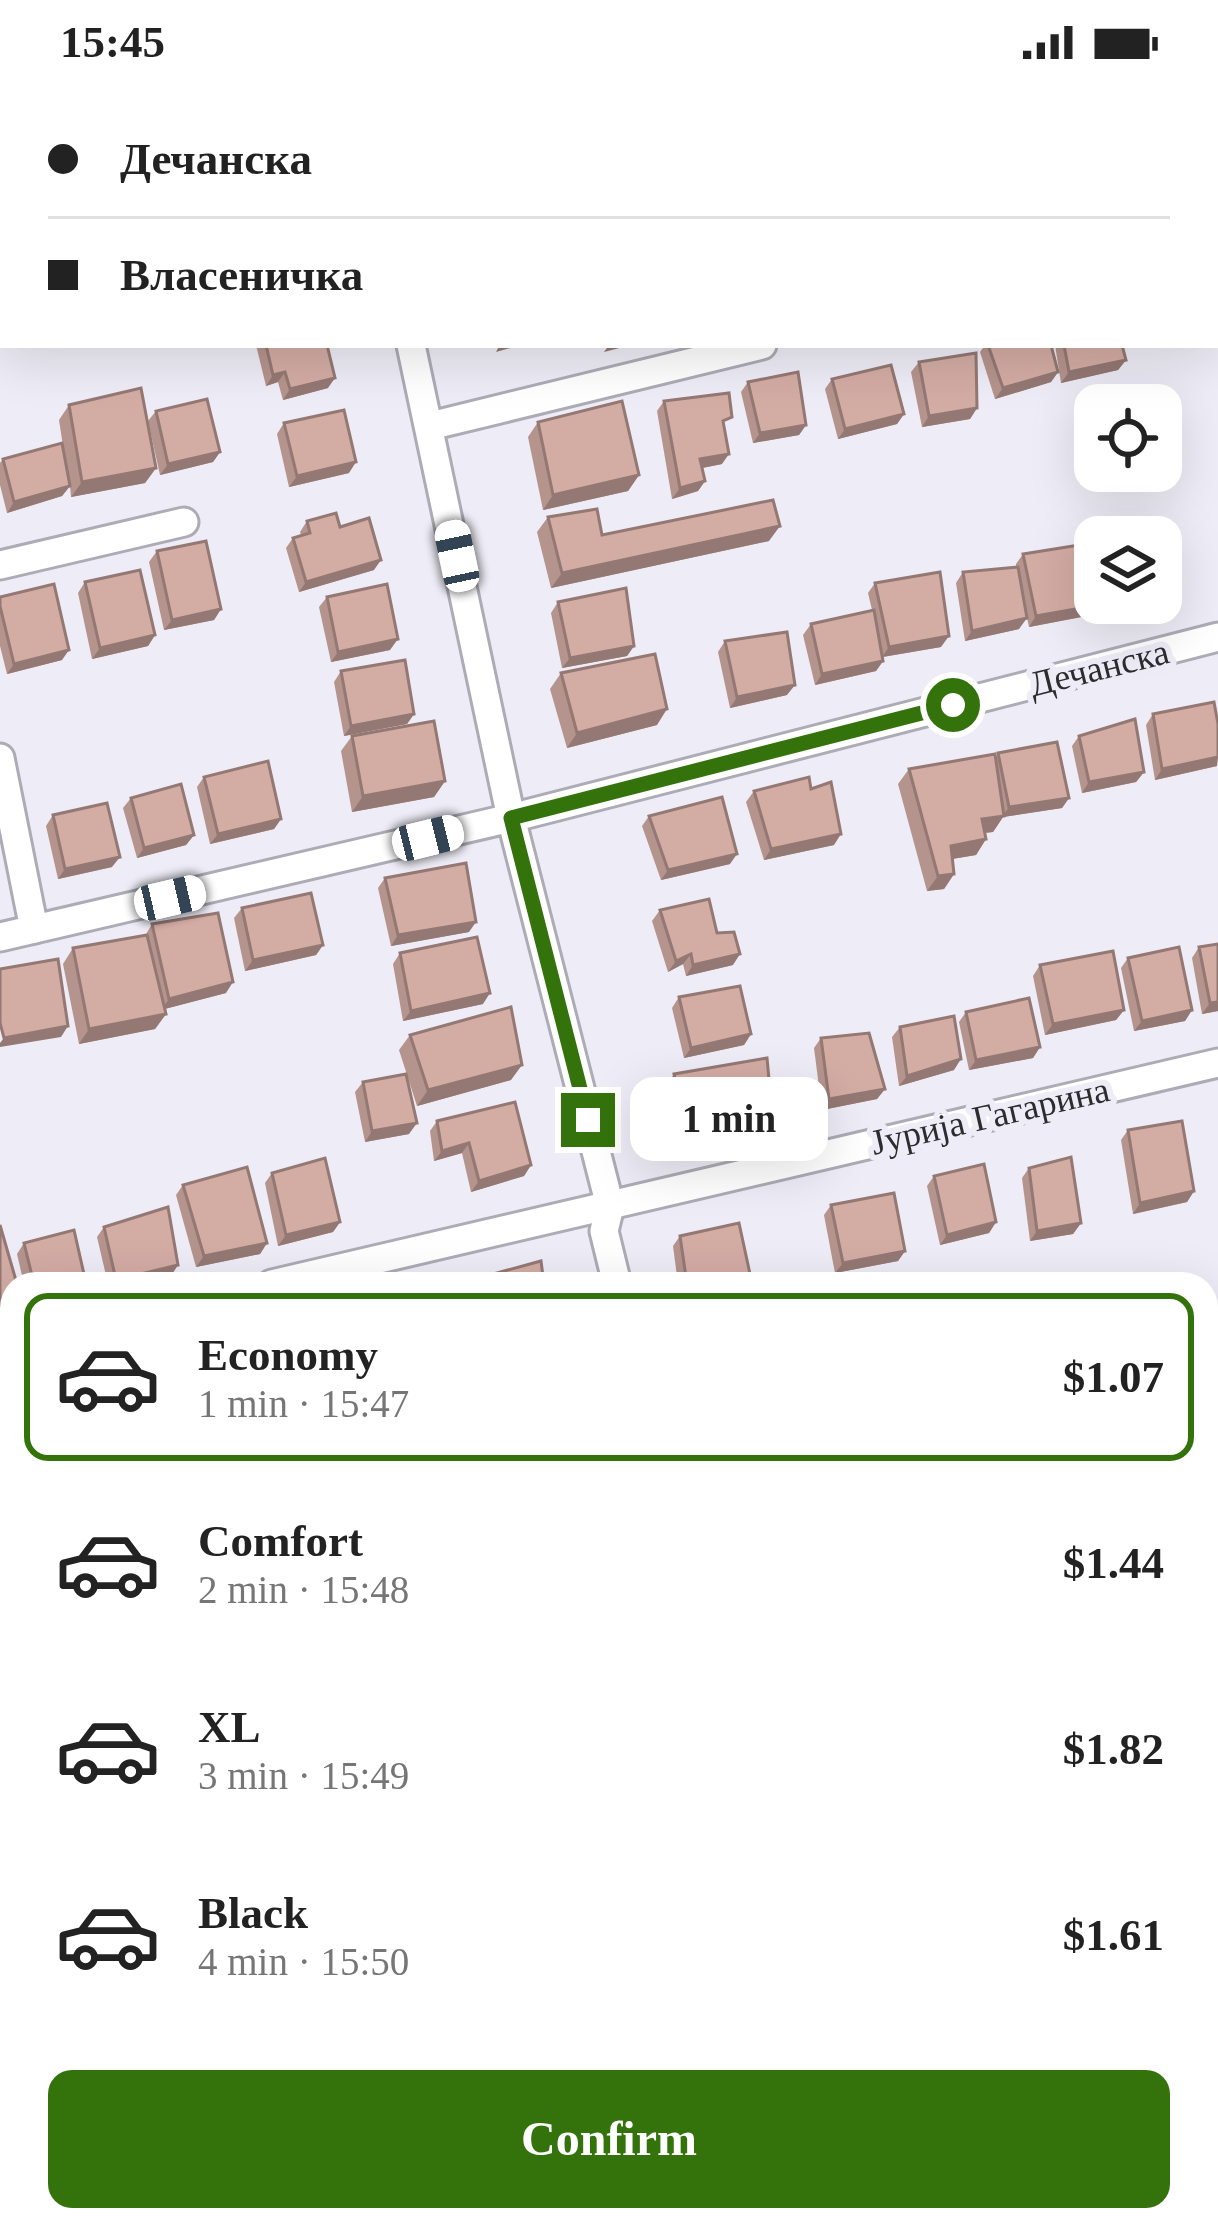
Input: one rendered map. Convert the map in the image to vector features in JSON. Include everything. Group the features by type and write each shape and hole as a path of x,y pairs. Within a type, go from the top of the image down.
{"street":[{"path":"412,348 511,818 610,1206 604,1232 613,1272"},
{"path":"430,426 749,348"},
{"path":"0,565 184,522"},
{"name":"Дечанска","path":"0,937 511,818 1218,637"},
{"path":"0,758 34,929"},
{"name":"Јурија Гагарина","path":"324,1272 1218,1063"}],"building":[{"path":"267,348 328,348 335,378 290,389 285,372 273,375"},
{"path":"989,348 1052,348 1058,372 1003,388"},
{"path":"1065,348 1123,348 1126,360 1069,372"},
{"path":"976,353 977,408 929,416 919,362"},
{"path":"891,365 904,414 845,429 832,379"},
{"path":"798,372 806,425 760,433 748,382"},
{"path":"141,388 156,468 82,482 69,405"},
{"path":"729,393 732,417 723,421 729,454 700,459 705,481 680,488 664,401"},
{"path":"207,399 220,452 168,464 156,411"},
{"path":"622,401 639,475 553,495 538,422"},
{"path":"344,410 356,462 297,476 284,423"},
{"path":"62,443 70,486 14,502 3,459"},
{"path":"773,500 780,526 562,573 548,517 597,509 602,535"},
{"path":"336,513 340,527 369,518 381,560 306,582 293,538 310,533 307,521"},
{"path":"206,541 221,609 172,620 157,551"},
{"path":"1074,546 1074,609 1036,616 1023,554"},
{"path":"1018,567 1027,618 972,631 963,572"},
{"path":"140,570 155,635 100,648 85,582"},
{"path":"940,572 949,636 889,647 875,583"},
{"path":"54,584 69,650 14,664 0,597"},
{"path":"387,584 398,639 338,652 327,597"},
{"path":"626,588 634,646 570,658 558,602"},
{"path":"874,610 883,661 822,674 811,624"},
{"path":"787,632 795,685 737,697 725,641"},
{"path":"655,654 667,709 577,733 561,673"},
{"path":"405,660 414,714 351,726 341,671"},
{"path":"1214,702 1218,757 1162,769 1153,714"},
{"path":"1135,719 1144,772 1089,782 1079,736"},
{"path":"434,721 445,781 363,796 352,736"},
{"path":"1057,742 1069,798 1009,807 998,753"},
{"path":"995,754 1004,816 982,819 986,839 951,846 954,874 938,876 909,769"},
{"path":"268,761 281,819 218,834 204,777"},
{"path":"809,777 811,789 831,782 841,834 771,849 754,791"},
{"path":"181,784 194,835 144,848 131,798"},
{"path":"722,797 737,854 668,870 649,816"},
{"path":"107,803 120,857 65,869 53,815"},
{"path":"466,863 476,922 398,935 385,878"},
{"path":"311,893 323,945 253,960 242,908"},
{"path":"709,899 717,933 734,932 740,954 693,965 691,954 676,961 660,910"},
{"path":"218,913 233,982 169,999 152,924"},
{"path":"147,935 166,1014 89,1029 73,948"},
{"path":"477,937 490,993 411,1011 400,953"},
{"path":"1218,944 1218,1002 1210,1003 1199,947"},
{"path":"1179,947 1192,1010 1142,1021 1128,958"},
{"path":"1113,951 1124,1010 1053,1024 1040,965"},
{"path":"58,959 68,1026 4,1038 0,969"},
{"path":"740,986 751,1034 691,1048 679,997"},
{"path":"1029,998 1040,1047 976,1060 966,1012"},
{"path":"511,1007 522,1065 428,1090 410,1035"},
{"path":"954,1016 961,1059 907,1076 900,1027"},
{"path":"869,1033 885,1089 829,1099 821,1038"},
{"path":"767,1058 771,1101 687,1126 674,1074"},
{"path":"406,1074 417,1123 372,1131 363,1082"},
{"path":"515,1102 531,1165 479,1181 469,1143 442,1151 437,1121"},
{"path":"1182,1121 1194,1191 1140,1203 1128,1130"},
{"path":"1071,1157 1081,1223 1037,1231 1029,1168"},
{"path":"325,1158 340,1222 286,1235 272,1173"},
{"path":"984,1164 996,1222 947,1235 934,1176"},
{"path":"247,1167 267,1243 204,1256 183,1185"},
{"path":"894,1193 905,1251 843,1263 831,1205"},
{"path":"168,1207 178,1265 149,1272 114,1272 104,1227"},
{"path":"739,1223 750,1272 685,1272 680,1236"},
{"path":"0,1225 14,1272 0,1272"},
{"path":"74,1230 84,1272 31,1272 24,1243"},
{"path":"541,1261 542,1272 500,1272"}],"route":[{"path":"588,1120 511,818 953,705"}]}
